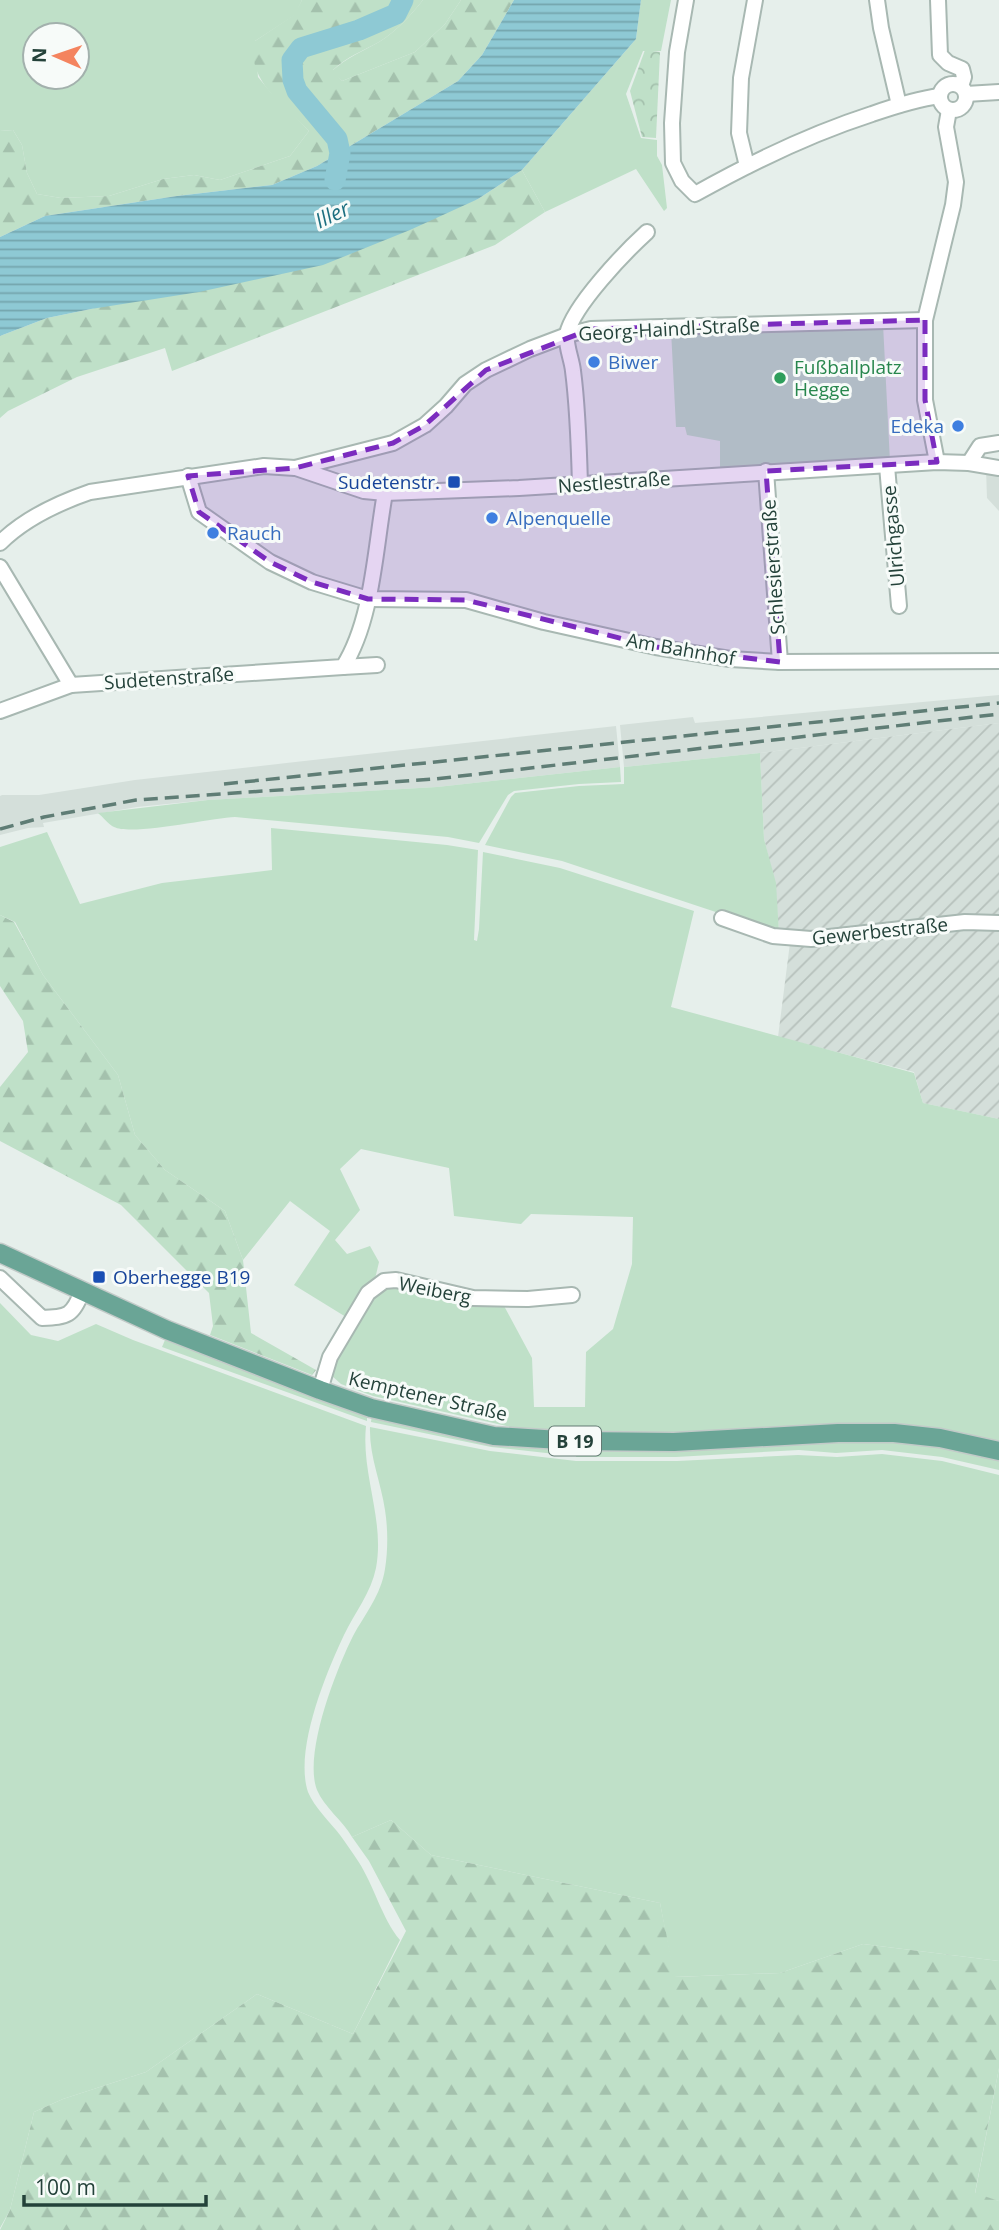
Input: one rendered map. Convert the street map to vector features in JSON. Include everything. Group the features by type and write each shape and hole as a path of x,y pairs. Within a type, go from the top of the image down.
{"main road":[{"name":"Kemptener Straße","path":"0,1253 167,1330 320,1390 371,1408 494,1436 576,1441 674,1442 838,1433 894,1433 940,1438 999,1451"}],"street":[{"path":"686,0 677,52 673,163 682,181 695,194 787,146 899,105 940,96"},
{"path":"747,166 739,133 741,78 755,0"},
{"path":"877,0 899,105"},
{"path":"938,0 940,55 948,63 962,69 963,90 966,101 956,110 949,110 942,104 941,92 947,85 957,84 963,90 999,92"},
{"path":"937,462 925,400 925,320 953,205 956,181 946,127 949,110"},
{"path":"580,485 578,420 567,335 584,303 615,264 647,232"},
{"name":"Georg-Haindl-Straße","path":"0,543 34,517 68,499 90,492 264,466 295,468 393,443 425,425 465,384 486,370 530,349 591,329 925,320"},
{"path":"969,463 980,446 999,443"},
{"name":"Nestlestraße","path":"295,468 364,491 385,493 580,485 937,462 999,468"},
{"name":"Ulrichgasse","path":"887,467 899,606"},
{"name":"Schlesierstraße","path":"766,471 780,662"},
{"name":"Am Bahnhof","path":"188,476 200,512 270,562 312,582 368,599 466,600 544,622 656,648 730,659 780,662 999,661"},
{"path":"343,667 352,653 368,599 385,493"},
{"path":"0,566 71,685"},
{"name":"Sudetenstraße","path":"0,711 71,685 377,665"},
{"name":"Gewerbestraße","path":"722,918 773,936 811,939 965,922 999,923"},
{"path":"0,1278 41,1318 64,1317 74,1311 82,1292"},
{"name":"Weiberg","path":"320,1390 330,1357 356,1311 368,1293 384,1282 396,1280 473,1298 496,1300 572,1295"}],"highlighted area":[{"path":"925,320 925,400 937,462 766,471 780,662 656,647 466,600 368,599 312,582 270,562 199,512 188,476 295,468 393,443 425,425 486,370 591,329"}],"shaded area":[{"path":"986,469 999,473 999,511 987,498"},
{"path":"999,695 999,723 624,767 620,725 693,717 695,723"},
{"path":"999,723 999,1119 923,1103 914,1072 778,1037 791,935 779,933 775,883 764,839 760,753"},
{"path":"616,726 620,767 437,787 208,800 137,807 43,823 44,827 0,835 2,795 39,795 135,780"}],"green space":[{"path":"0,0 302,0 295,15 255,41 258,77 309,131 290,156 220,180 194,175 163,179 109,196 61,198 37,194 27,173 22,145 13,130 0,131"},
{"path":"302,0 423,0 392,33 333,70 342,81 415,52 445,24 461,0 514,0 482,55 458,81 317,166 272,185 45,216 0,237 0,131 13,130 22,145 27,173 37,194 61,198 109,196 163,179 194,175 220,180 290,156 309,131 269,91 261,80 253,55 255,41 294,15"},
{"path":"423,0 461,0 445,24 415,52 342,81 332,71 392,33"},
{"path":"641,0 671,0 661,51 643,51 626,94 641,138 657,140 657,156 662,165 667,208 664,211 636,169 545,212 522,170 636,39"},
{"path":"645,50 660,52 656,138 642,137 630,91"},
{"path":"522,170 545,212 495,245 172,371 165,348 77,377 8,411 0,418 0,336 47,318 91,309 478,199"},
{"name":"Fußballplatz Hegge","path":"883,324 890,462 720,470 720,441 687,435 685,427 676,427 671,330"},
{"path":"760,753 764,839 776,883 779,933 562,861 485,845 515,793 624,784 624,767"},
{"path":"620,767 621,782 514,791 508,795 479,843 448,837 235,817 154,828 123,829 112,826 98,813 208,800 437,787"},
{"path":"271,828 478,850 474,940 477,941 483,852 560,868 694,911 671,1007 914,1073 923,1103 999,1119 999,1444 940,1433 673,1437 533,1432 373,1396 341,1384 332,1376 337,1359 374,1295 387,1285 503,1304 532,1358 534,1407 585,1407 586,1352 613,1329 632,1264 633,1217 531,1214 521,1224 454,1216 449,1168 361,1149 340,1169 360,1210 335,1240 347,1254 370,1246 379,1262 375,1279 346,1317 294,1285 330,1231 290,1201 243,1260 225,1211 165,1170 135,1135 118,1075 43,975 15,922 0,915 0,847 47,832 80,904 162,883 272,870"},
{"path":"0,915 14,922 43,975 118,1075 135,1135 165,1170 225,1211 243,1260 251,1333 316,1370 312,1375 210,1335 213,1326 209,1293 121,1205 0,1141 0,1087 28,1052 23,1021 0,986"},
{"path":"0,1303 31,1335 58,1341 96,1324 366,1426 367,1462 378,1532 376,1568 321,1690 308,1734 305,1775 311,1798 358,1861 388,1922 400,1940 353,2034 257,1994 146,2072 63,2099 34,2112 10,2210 0,2228"},
{"path":"165,1340 367,1415 367,1421 162,1347"},
{"path":"372,1414 493,1441 574,1450 573,1456 491,1447 371,1422"},
{"path":"370,1427 490,1451 576,1461 677,1461 882,1454 942,1461 999,1475 999,1961 863,1944 780,1973 674,1977 660,1903 431,1855 391,1820 352,1837 317,1790 314,1756 330,1690 353,1636 376,1596 385,1569 386,1517 371,1448"},
{"path":"839,1439 893,1440 939,1447 999,1461 999,1470 942,1457 882,1450 836,1453 799,1450 676,1457 576,1457 578,1448"},
{"path":"391,1820 431,1855 660,1903 675,1977 780,1973 863,1944 999,1961 999,2068 975,2193 999,2201 999,2230 0,2230 10,2210 34,2112 63,2099 146,2072 257,1994 353,2034 406,1931 369,1861 352,1837"},
{"path":"999,2068 999,2201 975,2194"}],"water":[{"name":"Iller","path":"514,0 641,0 636,39 522,170 478,199 323,265 199,292 47,318 0,336 0,237 45,216 272,185 317,166 458,81 482,55"}],"waterway":[{"path":"335,180 340,153 337,139 297,91 293,80 292,60 301,48 359,30 396,14 403,0"}],"railway":[{"path":"224,784 999,703"},
{"path":"0,829 44,817 136,800 435,779 999,714"}],"place":[{"name":"Biwer","path":"594,362"},
{"name":"Fußballplatz Hegge","path":"780,378"},
{"name":"Edeka","path":"958,426"},
{"name":"Sudetenstr.","path":"454,482"},
{"name":"Alpenquelle","path":"492,518"},
{"name":"Rauch","path":"213,533"},
{"name":"Oberhegge B19","path":"99,1277"}]}
